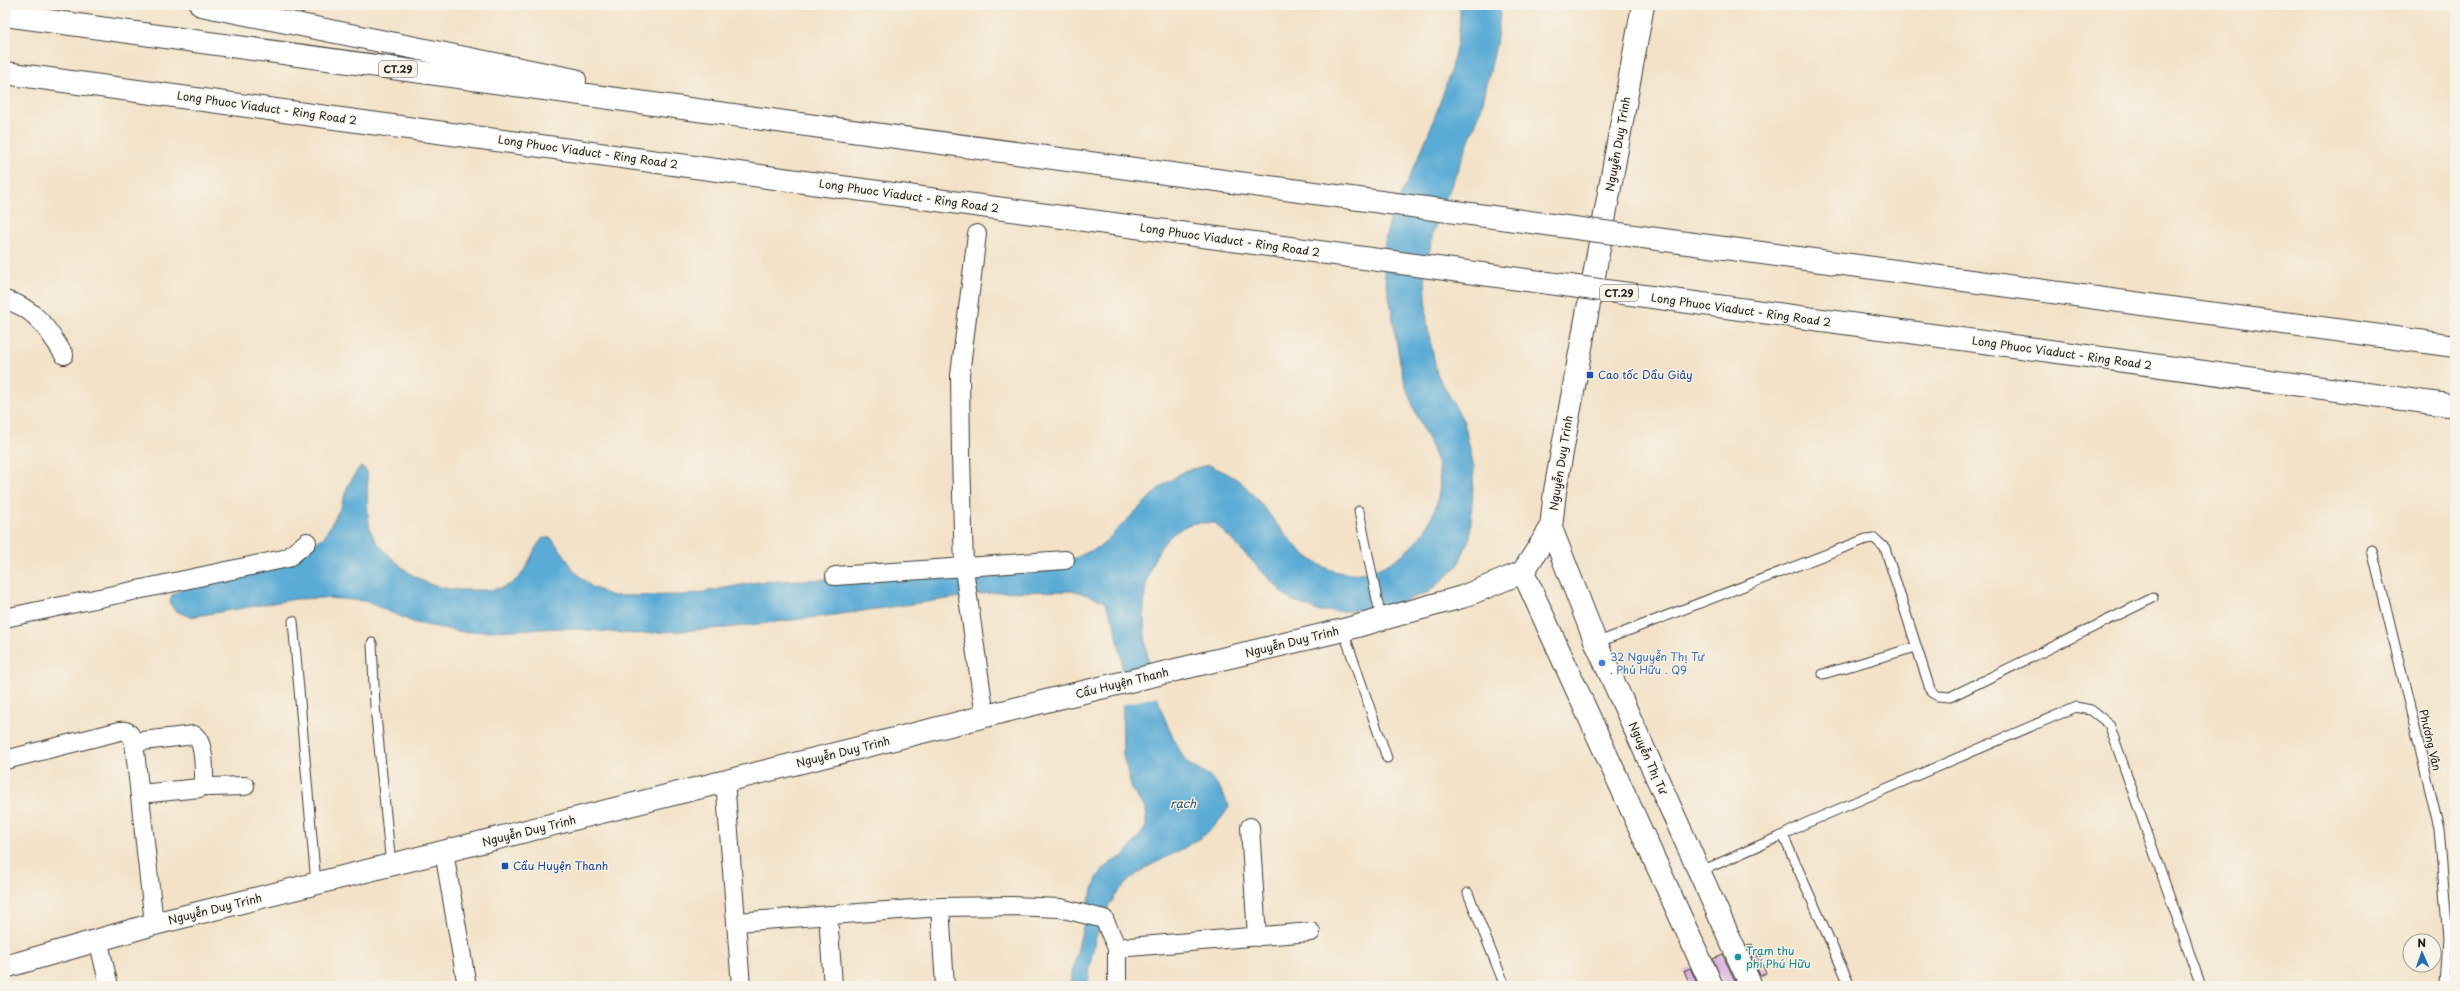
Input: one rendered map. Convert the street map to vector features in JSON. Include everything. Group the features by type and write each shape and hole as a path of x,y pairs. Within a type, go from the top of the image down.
{"main road":[{"path":"201,5 792,123"},
{"name":"Nguyễn Duy Trinh","path":"1189,667 1343,630 1474,593 1523,572 1550,528 1555,491 1643,5"},
{"name":"CT.29","path":"5,16 2455,346"},
{"name":"Long Phuoc Viaduct - Ring Road 2","path":"5,73 2455,406"},
{"path":"5,87 782,179"},
{"name":"Nguyễn Thị Tư","path":"1550,528 1596,643 1751,986"},
{"path":"1523,572 1712,986"},
{"name":"Cầu Huyện Thanh","path":"1054,699 1189,667"},
{"name":"Nguyễn Duy Trinh","path":"5,967 154,924 1054,699"}],"street":[{"path":"977,234 960,375 964,568 985,717"},
{"path":"5,300 30,312 46,326 64,355"},
{"path":"5,618 288,558 307,542"},
{"path":"835,576 1065,560"},
{"path":"5,760 120,731 126,730 130,733 134,742 154,924"},
{"path":"134,742 194,735 200,741 204,784"},
{"path":"725,782 741,986"},
{"path":"204,784 210,787 245,786"},
{"path":"140,794 200,788 204,784"},
{"path":"1250,827 1257,936"},
{"path":"444,852 467,986"},
{"path":"737,922 940,907 1012,906 1060,908 1104,919 1117,948 1117,986"},
{"path":"940,907 945,986"},
{"path":"828,915 833,986"},
{"path":"1117,948 1311,932"},
{"path":"98,939 109,986"}],"lane":[{"path":"1359,511 1381,619"},
{"path":"1596,643 1866,539 1874,538 1885,548 1931,692 1938,696 1950,697 2153,598"},
{"name":"Phương Vân","path":"2372,550 2438,828 2448,939 2445,986"},
{"path":"293,621 316,884"},
{"path":"1343,630 1386,758"},
{"path":"372,643 375,706 391,865"},
{"path":"1823,674 1916,647"},
{"path":"1699,872 1783,836 1804,824 2076,707 2091,710 2109,724 2201,986"},
{"path":"1783,836 1850,986"},
{"path":"1468,893 1505,986"},
{"path":"2445,986 2455,978"}],"water":[{"name":"rạch","path":"1460,5 1501,5 1496,45 1481,110 1433,232 1425,276 1427,324 1437,374 1464,422 1474,468 1470,537 1457,567 1429,592 1395,604 1347,611 1318,611 1289,599 1215,523 1198,523 1188,525 1166,541 1152,563 1145,591 1144,622 1147,655 1154,686 1163,714 1184,758 1188,763 1214,781 1221,790 1229,806 1222,817 1203,836 1181,850 1146,868 1132,878 1120,890 1110,904 1102,920 1092,952 1088,986 1069,986 1090,897 1098,876 1110,863 1124,856 1146,827 1146,810 1132,790 1123,755 1122,662 1115,624 1104,601 1076,591 997,592 834,615 724,628 635,634 564,628 463,632 415,623 365,601 326,598 296,599 190,617 174,610 170,603 172,595 193,582 291,560 324,537 341,507 348,485 359,468 363,468 367,471 369,526 373,536 392,558 412,575 422,581 443,588 484,590 511,584 524,571 543,538 551,538 563,553 574,571 592,587 612,596 687,595 758,582 880,577 1071,560 1101,546 1158,489 1184,471 1209,465 1223,471 1245,486 1255,496 1292,542 1314,561 1326,568 1343,573 1352,574 1369,572 1377,569 1393,561 1415,542 1425,530 1437,503 1439,474 1436,459 1407,390 1401,368 1383,260 1384,246 1390,221 1423,146 1446,85 1457,43 1460,23"}],"pier":[{"path":"1153,671 1159,696 1120,705 1120,679"}],"building":[{"path":"1752,944 1766,973 1760,976 1747,946"},
{"path":"1723,955 1737,986 1724,986 1713,959"},
{"path":"1690,968 1698,986 1691,986 1684,971"}],"place":[{"name":"Cao tốc Dầu Giây","path":"1590,375"},
{"name":"32 Nguyễn Thị Tư . Phú Hữu . Q9","path":"1602,663"},
{"name":"Cầu Huyện Thanh","path":"505,866"},
{"name":"Trạm thu phí Phú Hữu","path":"1738,957"}]}
